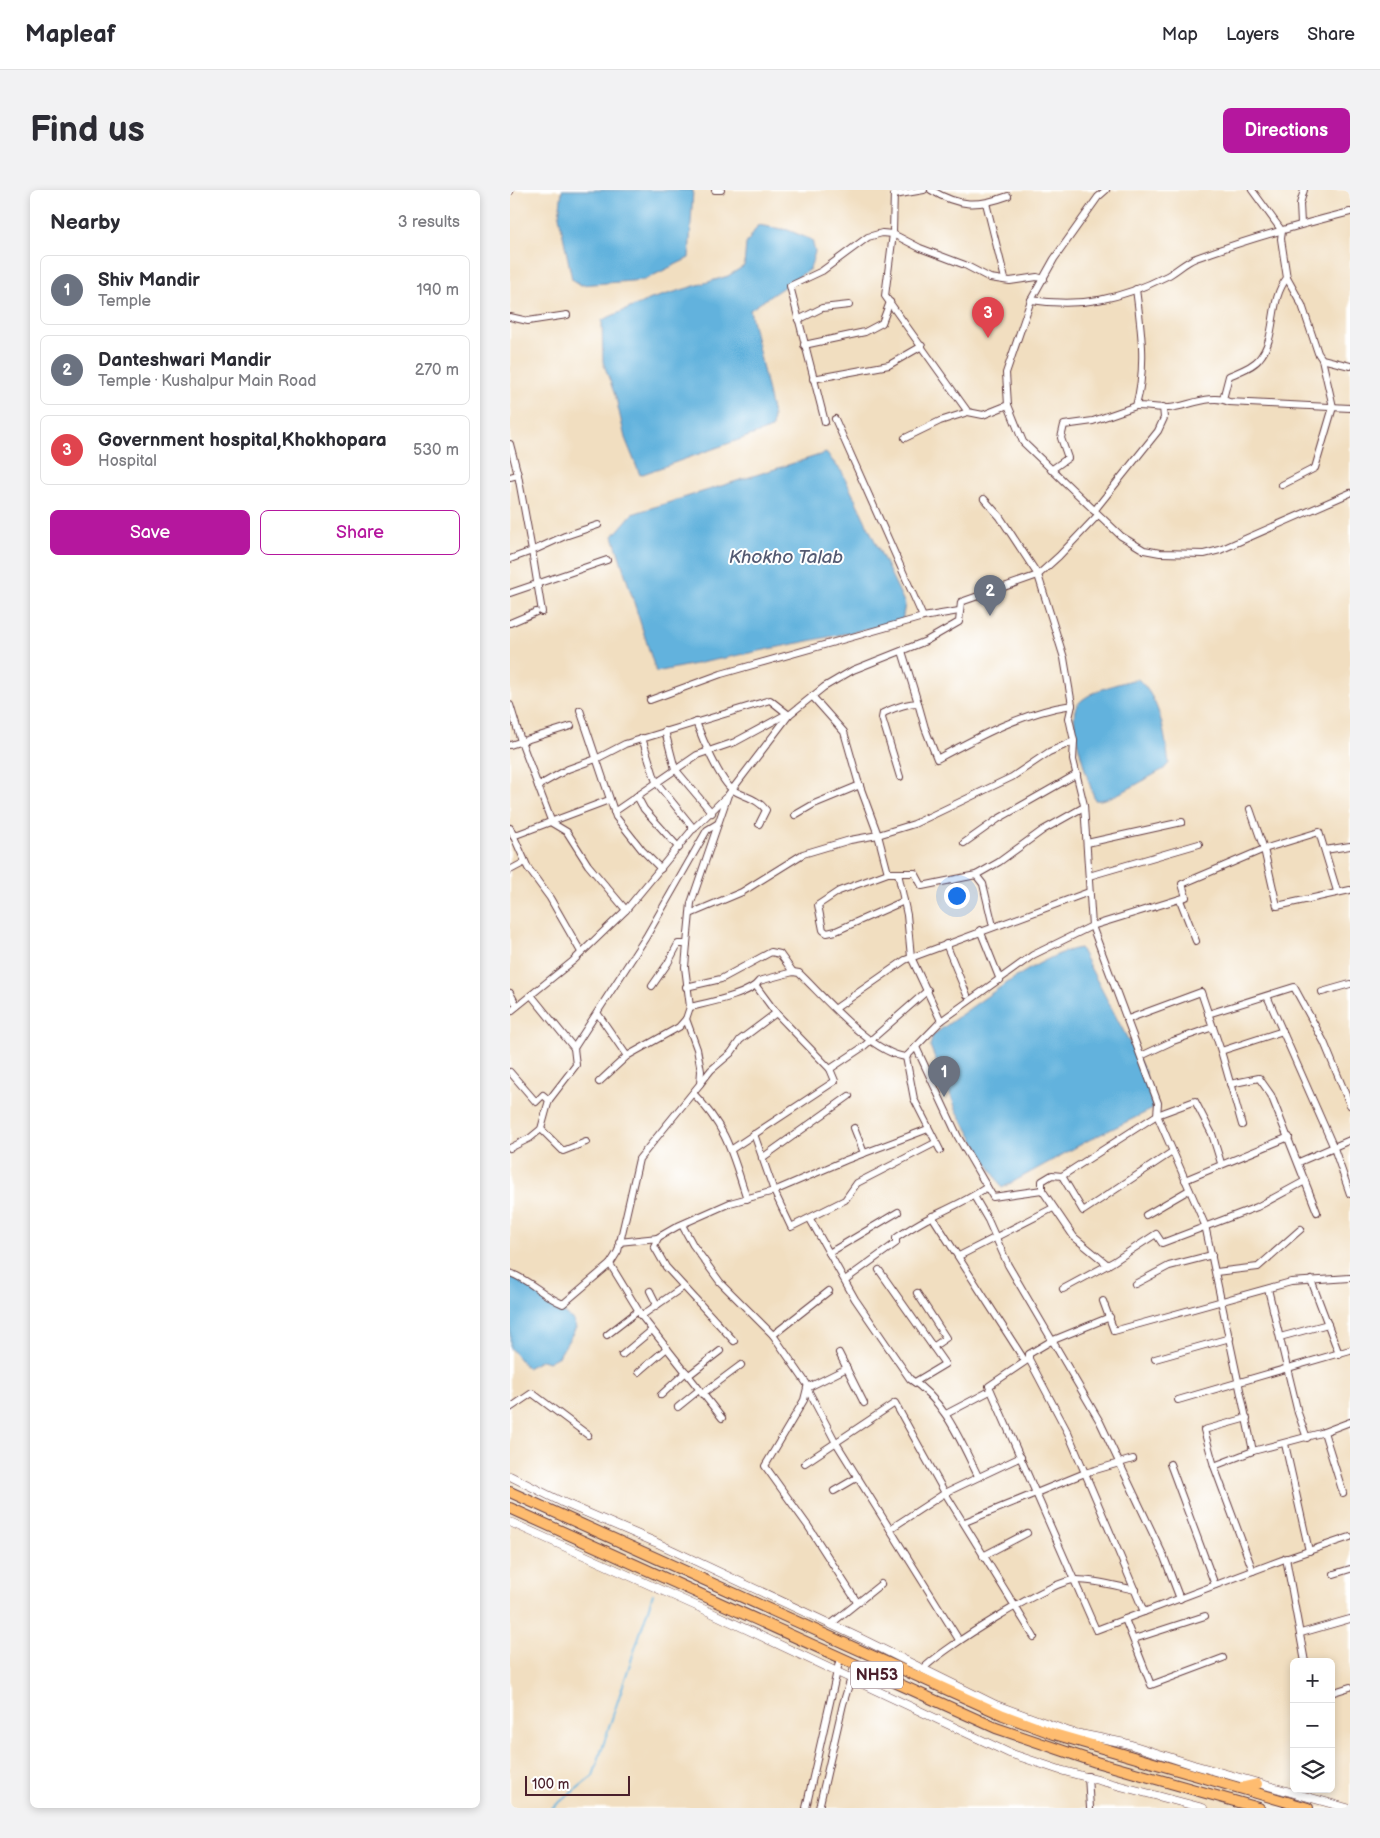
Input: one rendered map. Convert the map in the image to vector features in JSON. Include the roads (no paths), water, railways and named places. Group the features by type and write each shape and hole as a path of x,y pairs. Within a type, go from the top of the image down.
{"highway":[{"name":"NH53","path":"510,1492 1003,1715 1054,1734 1308,1808"},
{"name":"NH53","path":"510,1508 988,1724 1096,1762 1258,1808"},
{"path":"1239,1788 1257,1784"}],"street":[{"path":"715,190 721,190"},
{"path":"924,190 894,193 893,234 885,296 968,412"},
{"path":"1106,190 1098,197 1054,259 1030,300 1006,373 1008,405 1022,442 1121,536 1144,550 1180,555 1204,554 1239,543 1350,494"},
{"path":"1252,190 1282,231 1281,239 1287,278 1302,305 1322,359 1333,407 1315,468 1282,485"},
{"path":"1300,224 1300,204 1304,190"},
{"path":"934,191 952,201 972,204 986,203 1008,196"},
{"path":"986,203 1005,279"},
{"path":"1030,300 1059,304 1098,302 1169,275 1193,259 1300,224 1350,212"},
{"path":"825,422 790,286 822,271 868,237 882,234 893,234 920,248 965,265 990,278 1010,281 1037,277 1044,279"},
{"path":"1224,399 1229,376 1258,361 1266,349 1276,296 1287,278"},
{"path":"1136,289 1143,346 1142,385 1136,406"},
{"path":"804,345 865,332 882,323 890,302"},
{"path":"798,320 822,308 848,305"},
{"path":"510,317 528,321 567,315"},
{"path":"813,379 889,365 922,346"},
{"path":"1322,359 1350,366"},
{"path":"1051,470 1068,458 1061,438 1064,425 1093,421 1136,406 1163,408 1224,399 1229,402 1350,408"},
{"path":"905,438 940,421 968,412 983,415 1008,405"},
{"path":"510,1012 581,952 626,910 694,829 712,813 730,792 789,715 812,696 853,670 902,651 958,622 961,602 1038,576 1086,529 1158,431 1164,418 1163,408"},
{"path":"835,419 923,617"},
{"path":"510,444 532,551 539,612 510,623"},
{"path":"510,477 518,476"},
{"path":"984,499 1000,517 1038,576 1064,658 1072,705 1069,718 1074,741 1073,760 1078,774 1084,807 1092,926 1158,1103 1157,1115 1205,1225 1223,1301 1253,1451"},
{"path":"510,559 564,536 598,525"},
{"path":"510,593 607,560"},
{"path":"650,700 721,674 923,617 959,611"},
{"path":"902,651 925,728 938,759 1003,726 1054,707 1072,705"},
{"path":"812,696 844,732 878,835 888,873"},
{"path":"538,786 568,769 596,759 625,744 770,700 789,715"},
{"path":"900,777 882,718 884,713 908,703 918,703"},
{"path":"510,706 521,741 552,822 567,832 588,865 626,910"},
{"path":"580,710 614,812 626,831 661,869"},
{"path":"614,812 675,769 707,751 735,742 782,716 789,715"},
{"path":"696,722 707,751 730,792 763,805 767,813 759,824"},
{"path":"510,745 571,726"},
{"path":"665,731 675,769 712,813"},
{"path":"642,738 656,782 694,829"},
{"path":"690,914 742,892 803,854 914,824 1012,777 1049,752 1074,741"},
{"path":"964,843 998,819 1078,774"},
{"path":"795,815 814,804 860,785"},
{"path":"599,1082 627,1056 679,1027 686,1019 690,1007 686,987 687,944 692,903 717,824 730,792"},
{"path":"637,796 644,809 679,848"},
{"path":"513,836 609,800"},
{"path":"904,900 836,931 827,933 823,930 818,905 839,891 888,873 915,873 922,886 976,875 999,862 1043,830 1084,807"},
{"path":"1250,809 1264,849 1277,906 1338,891 1350,890"},
{"path":"1087,843 1182,822"},
{"path":"574,1048 598,1014 650,930 707,830 717,824"},
{"path":"510,828 525,862 550,898 581,952"},
{"path":"906,1058 942,1021 1033,955 1092,926 1180,900 1186,897 1182,884 1264,849 1319,832 1338,891"},
{"path":"1089,876 1198,844"},
{"path":"1325,850 1350,846"},
{"path":"510,870 525,862"},
{"path":"898,873 904,900 911,957 942,1021"},
{"path":"976,875 983,884 994,926"},
{"path":"836,1008 895,965 911,957 980,930 1089,892"},
{"path":"1180,900 1196,941"},
{"path":"980,930 1000,980"},
{"path":"652,986 678,944 687,944"},
{"path":"946,944 967,995"},
{"path":"686,987 721,979 771,952 780,954 793,972"},
{"path":"690,1007 728,997 756,986 759,981 793,972 799,973 869,1041 895,1056 906,1058"},
{"path":"1322,992 1350,984"},
{"path":"732,1150 834,1081 830,1069 776,1013 756,986"},
{"path":"1208,1014 1294,986 1324,1042 1350,1105"},
{"path":"830,1069 869,1041 928,990"},
{"path":"1128,1019 1201,992 1221,1051 1242,1125"},
{"path":"510,993 517,1006"},
{"path":"510,1148 530,1138 541,1129 549,1100 576,1065 574,1048 531,995"},
{"path":"1267,996 1334,1148 1350,1194"},
{"path":"510,1273 519,1276 546,1297 563,1304 578,1288 610,1264 618,1251 639,1159 710,1070 732,1053 740,1040 776,1013"},
{"path":"598,1014 627,1056"},
{"path":"686,1019 697,1049 700,1084"},
{"path":"1141,1056 1173,1041 1213,1027"},
{"path":"1221,1051 1283,1031"},
{"path":"916,1047 958,1137 993,1197 1042,1190"},
{"path":"906,1058 914,1099 928,1130 940,1150"},
{"path":"510,1072 536,1102 543,1095 549,1100"},
{"path":"1230,1084 1259,1078 1271,1095 1317,1212"},
{"path":"693,1093 707,1108 732,1150 747,1199"},
{"path":"762,1158 848,1096"},
{"path":"1108,1265 1074,1237 1042,1190 1042,1181 1052,1175 1062,1176 1157,1115 1195,1101 1212,1134 1221,1163"},
{"path":"854,1128 864,1153"},
{"path":"541,1129 563,1151 586,1142"},
{"path":"619,1242 657,1238 730,1203 774,1192 864,1153 928,1130"},
{"path":"754,1134 774,1192 791,1227 810,1220 845,1200 857,1183 935,1143"},
{"path":"1185,1180 1221,1163 1289,1137"},
{"path":"1298,1162 1350,1140"},
{"path":"1062,1176 1083,1211 1172,1152"},
{"path":"1063,1289 1108,1265 1156,1234 1162,1243 1205,1225 1257,1207 1306,1181"},
{"path":"844,1280 896,1243 896,1238 932,1216 948,1211 987,1187"},
{"path":"1146,1215 1190,1190"},
{"path":"974,1196 996,1237 1008,1265 1100,1422 1164,1557 1180,1598"},
{"path":"958,1256 1053,1208"},
{"path":"829,1253 898,1212"},
{"path":"932,1216 1027,1360 1068,1433 1144,1612"},
{"path":"810,1220 844,1280 885,1344 910,1379 939,1403 978,1476"},
{"path":"682,1225 693,1245 720,1282 773,1335 808,1388 835,1441 959,1640"},
{"path":"1216,1272 1258,1267 1302,1229"},
{"path":"657,1238 654,1246 666,1267 734,1341"},
{"path":"1134,1284 1169,1266 1212,1255"},
{"path":"610,1264 652,1330 722,1418"},
{"path":"879,1270 945,1364 915,1382"},
{"path":"1103,1301 1114,1331 1268,1289 1310,1280 1350,1278"},
{"path":"1310,1280 1339,1354"},
{"path":"607,1335 640,1313 657,1305 683,1286"},
{"path":"1268,1289 1306,1438"},
{"path":"650,1291 657,1305"},
{"path":"773,1335 829,1291"},
{"path":"917,1293 946,1338 933,1347"},
{"path":"1110,1317 1051,1341 1029,1354 1027,1360 989,1386 1096,1630 1286,1558 1350,1538"},
{"path":"1280,1338 1328,1324"},
{"path":"622,1355 652,1330"},
{"path":"1155,1358 1230,1338"},
{"path":"639,1372 667,1348"},
{"path":"1178,1400 1350,1350"},
{"path":"661,1395 720,1351"},
{"path":"839,1353 864,1404"},
{"path":"678,1407 741,1365"},
{"path":"847,1368 808,1388 804,1400 764,1466 808,1526 857,1602"},
{"path":"946,1414 990,1391"},
{"path":"510,1408 532,1393 588,1435"},
{"path":"805,1463 835,1441 895,1403 945,1493 965,1522 983,1556 1034,1636"},
{"path":"1247,1418 1204,1430 1214,1466 1253,1571"},
{"path":"1214,1466 1253,1451 1306,1438 1350,1422"},
{"path":"1324,1432 1343,1493"},
{"path":"1285,1444 1309,1551"},
{"path":"890,1529 945,1493 1021,1457"},
{"path":"965,1522 1085,1473 1133,1459"},
{"path":"1170,1464 1215,1585"},
{"path":"510,1476 562,1502 655,1542 831,1624 996,1705 1070,1732 1125,1743 1257,1784 1347,1808"},
{"path":"834,1491 858,1477"},
{"path":"510,1522 712,1613 1009,1753 1180,1805 1203,1808"},
{"path":"983,1556 1027,1533"},
{"path":"1286,1558 1304,1658"},
{"path":"1334,1574 1350,1569"},
{"path":"923,1669 959,1640 1015,1607 1073,1580 1135,1590"},
{"path":"831,1624 882,1584"},
{"path":"1134,1639 1205,1616"},
{"path":"1126,1619 1148,1678 1153,1685 1223,1658"},
{"path":"1301,1633 1350,1619"},
{"path":"806,1808 840,1658"},
{"path":"819,1808 855,1665"},
{"path":"1335,1692 1350,1687"},
{"path":"1088,1776 1090,1808"}],"water":[{"path":"562,190 693,190 689,258 644,280 581,285 572,279 559,216"},
{"path":"758,225 788,230 812,240 815,252 810,269 750,310 773,415 772,428 640,475 625,438 616,398 603,362 602,320 651,299 728,276 744,266 746,244"},
{"name":"Khokho Talab","path":"826,453 842,472 905,604 902,622 656,672 613,536 632,514"},
{"path":"1138,679 1146,687 1157,707 1169,763 1164,769 1130,788 1110,797 1095,800 1077,739 1074,715 1076,707 1095,692"},
{"path":"1080,948 1145,1072 1153,1109 1089,1140 1002,1188 957,1111 930,1046 933,1035 1025,971 1064,952"},
{"path":"510,1276 531,1286 573,1320 576,1328 559,1356 548,1362 542,1360 527,1368 510,1348"}],"waterway":[{"path":"552,1808 593,1776 653,1594"}],"place":[{"name":"Government hospital,Khokhopara","path":"988,338"},
{"name":"Danteshwari Mandir","path":"990,616"},
{"name":"Shiv Mandir","path":"944,1097"}]}
